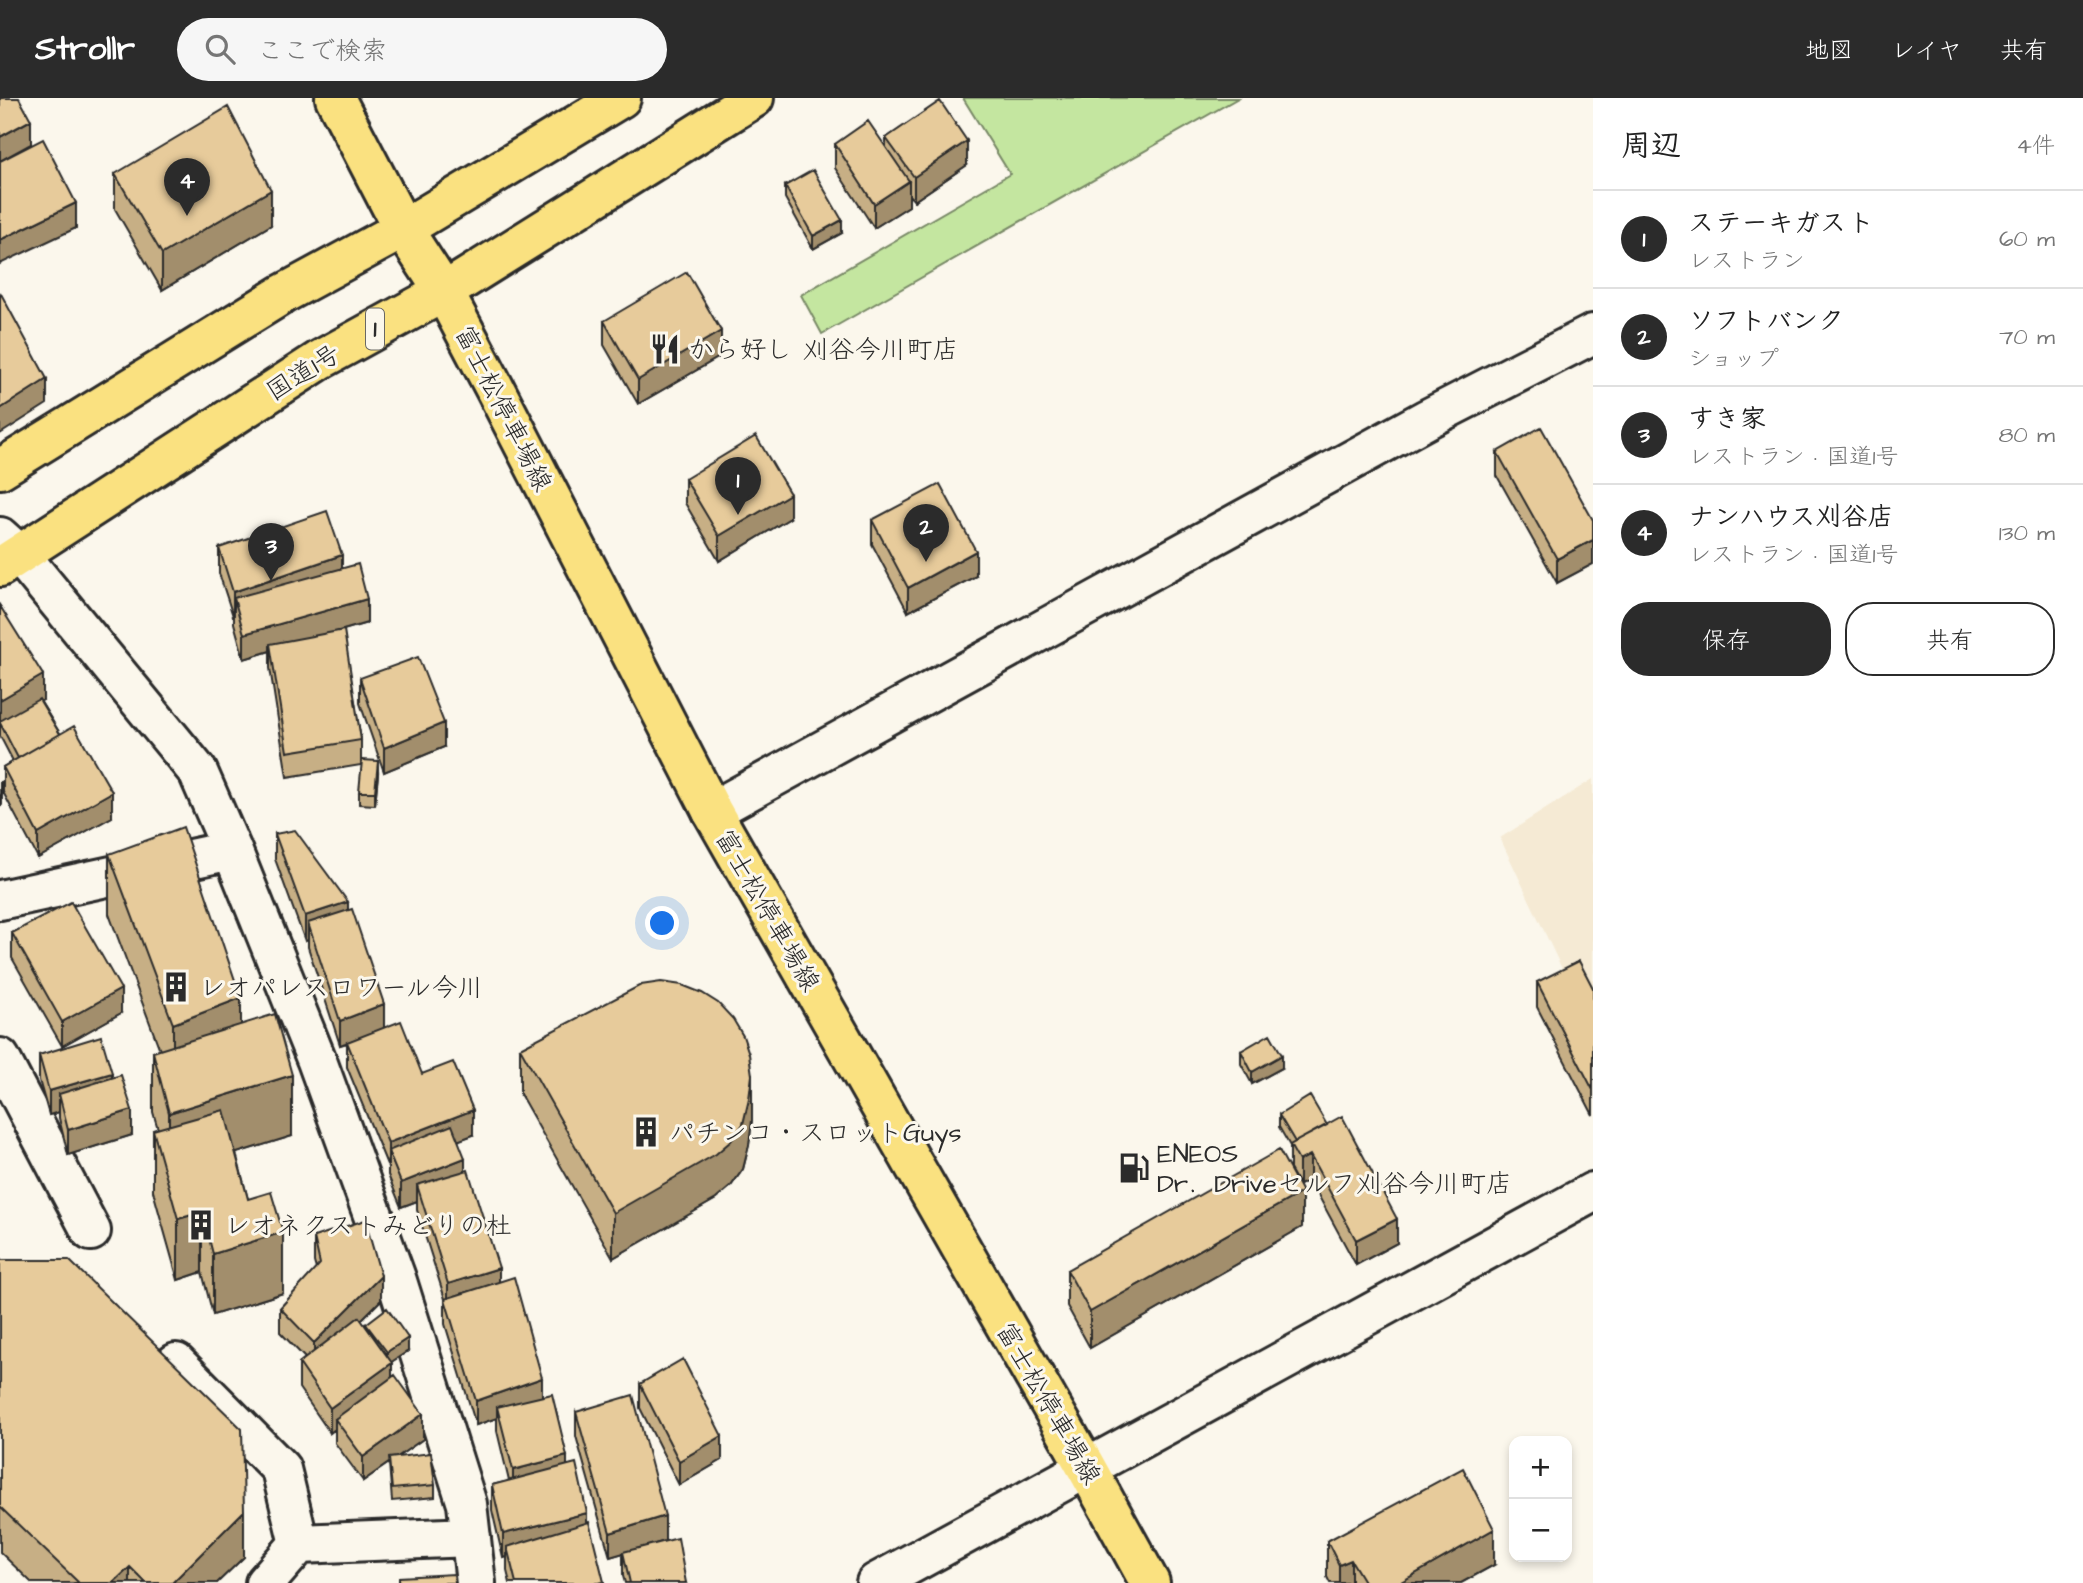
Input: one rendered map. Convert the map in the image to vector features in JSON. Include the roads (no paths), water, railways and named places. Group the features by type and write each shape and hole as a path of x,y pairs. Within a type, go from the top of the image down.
{"main road":[{"name":"富士松停車場線","path":"335,98 403,229 444,292 712,811 1150,1583"},
{"path":"0,469 283,294 403,229 621,98"},
{"name":"国道1号","path":"7,553 320,360 444,292 754,98"}],"street":[{"path":"712,811 1427,419 1593,334"},
{"path":"7,553 198,772 317,1061 396,1278 467,1504 476,1583"},
{"path":"0,900 232,850"},
{"path":"0,1058 91,1231"},
{"path":"876,1583 1086,1466 1593,1192"},
{"path":"176,1363 281,1469 299,1544"},
{"path":"265,1583 299,1544 471,1537"}],"place":[{"name":"ナンハウス刈谷店","path":"187,216"},
{"name":"から好し 刈谷今川町店","path":"665,349"},
{"name":"ステーキガスト","path":"738,515"},
{"name":"ソフトバンク","path":"926,562"},
{"name":"すき家","path":"271,581"},
{"name":"レオパレスロワール今川","path":"176,987"},
{"name":"パチンコ・スロットGuys","path":"646,1132"},
{"name":"ENEOS Dr．Driveセルフ刈谷今川町店","path":"1134,1168"},
{"name":"レオネクストみどりの杜","path":"201,1225"}]}
